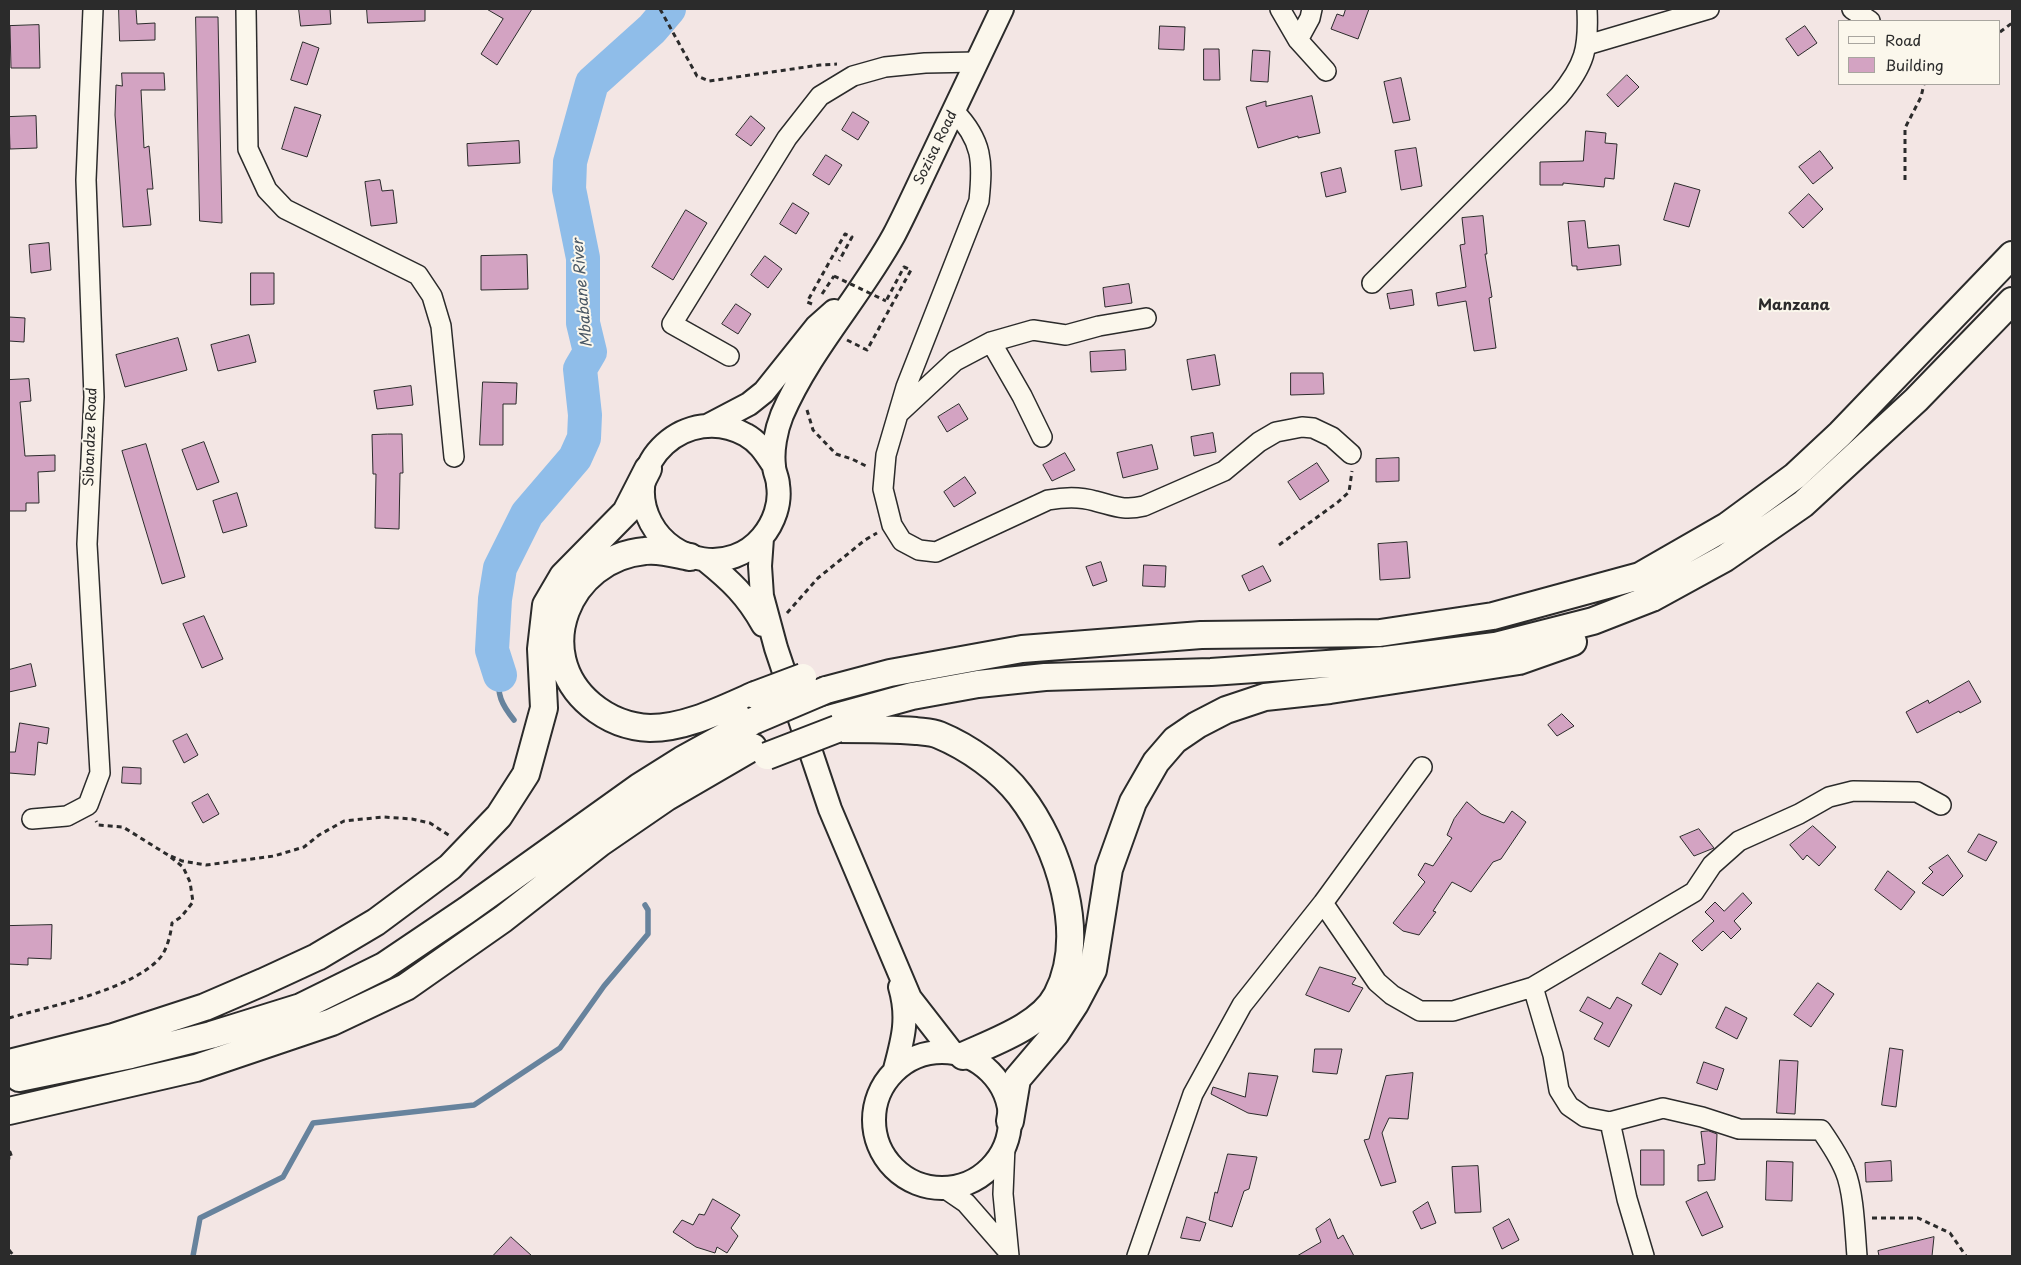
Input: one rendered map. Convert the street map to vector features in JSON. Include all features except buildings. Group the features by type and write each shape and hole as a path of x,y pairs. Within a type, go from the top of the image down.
{"highway":[{"path":"697,559 663,551 644,551 616,557 592,572 576,590 566,611 561,631 561,652 568,678 584,699 602,715 626,726 652,728 680,723 704,716 803,677 894,654 1030,635 1380,633 1493,616 1640,576 1727,526 1795,476 1840,434 2012,256"},
{"path":"1008,1134 1017,1079 1056,1033 1075,1004 1093,970 1109,869 1130,811 1156,762 1176,740 1197,725 1226,710 1265,697 1340,689 1518,661 1626,622 1671,601 1726,558 1803,504 1916,400 2012,301"},
{"path":"9,1063 113,1037 205,1007 263,982 317,957 376,922 450,867 500,816 526,774 544,708 541,649 546,605 563,576 626,512 648,469"},
{"path":"9,1111 196,1068 340,1018 414,981 504,919 600,843 667,796 760,751 912,696 978,684 1045,677 1212,672 1385,660 1495,646 1593,621 1652,598 1726,558"},
{"path":"9,1080 131,1055 211,1035 301,1007 384,966 682,760 753,721 826,690 890,672 1022,649 1201,635"},
{"path":"825,726 878,728 937,734 966,748 995,770 1020,795 1042,830 1056,860 1064,886 1070,931 1067,968 1057,996 1042,1013 1017,1032 957,1054"}],"main road":[{"name":"Sozisa Road","path":"864,284 895,234 1002,9"},
{"path":"776,648 752,606 731,580 697,559 673,549 660,537 650,522 644,504 644,486 648,469 655,455 665,442 678,433 693,427 709,424 749,404 764,392 816,327 864,284"},
{"path":"697,559 721,560 736,556 762,538 773,522 778,504 778,485 774,466 775,441 781,417 798,383 864,284"},
{"path":"709,424 729,427 748,435 763,449 774,466"},
{"path":"762,538 760,566 762,596 776,648 830,809 910,998 957,1054"},
{"path":"893,960 904,1000 905,1030 895,1070"},
{"path":"936,1052 957,1054 971,1058 996,1078 1006,1098 1008,1134 997,1162 985,1174 969,1184 952,1188 935,1188 918,1184 902,1176 889,1164 880,1150 874,1133 873,1116 877,1098 884,1083 907,1060 921,1054 936,1052"}],"street":[{"name":"Sibandze Road","path":"88,805 100,773 87,544 94,397 86,180 93,9"},
{"path":"246,9 248,149 268,190 285,209 418,275 432,296 441,326 454,457"},
{"path":"1280,9 1298,40 1326,71"},
{"path":"1298,40 1310,18 1312,9"},
{"path":"1372,283 1571,82 1581,64 1587,46 1587,9"},
{"path":"1587,46 1709,9"},
{"path":"1852,9 1868,20"},
{"path":"729,356 672,324 787,138 820,96 853,76 885,67 925,63 977,62"},
{"path":"954,111 968,125 979,148 981,177 979,201 906,387 886,455 883,489 892,525 902,542 919,550 936,552 1048,500 1061,497 1079,498 1119,509 1138,508 1180,492 1224,471 1259,442 1276,432 1302,427 1314,428 1332,437 1350,454"},
{"path":"898,414 955,361 991,342 1032,330 1066,335 1099,326 1146,318"},
{"path":"991,342 1022,396 1042,437"},
{"path":"1137,1256 1193,1094 1242,1005 1323,904 1422,767"},
{"path":"1323,904 1377,982 1392,995 1420,1011 1453,1011 1533,987 1694,892 1712,865 1739,841 1799,814 1829,797 1853,791 1917,792 1941,806"},
{"path":"32,819 67,816 88,805"},
{"path":"1533,987 1553,1055 1559,1090 1569,1106 1584,1117 1610,1122 1663,1108 1702,1117 1739,1129 1821,1130 1831,1143 1846,1172 1854,1218 1857,1256"},
{"path":"1610,1122 1627,1199 1644,1256"},
{"path":"1008,1134 1003,1194 1008,1253"},
{"path":"944,1188 966,1203 1008,1253"}],"path":[{"path":"660,9 697,76 709,81 839,64"},
{"path":"2001,31 2012,24"},
{"path":"1905,180 1905,128 1921,97 1924,85"},
{"path":"814,305 807,302 845,234 852,238 839,261"},
{"path":"819,298 834,276 886,301 904,267 911,270 867,350 844,339"},
{"path":"807,408 813,430 836,454 869,467 884,480"},
{"path":"1279,544 1349,492 1353,474 1350,454"},
{"path":"786,618 788,610 824,573 865,540 892,525"},
{"path":"9,1018 82,998 140,975 161,958 171,932 172,922 182,917 192,902 190,882 183,867 168,855 123,827 98,825 88,805"},
{"path":"168,855 182,861 206,865 274,856 304,847 319,835 344,821 382,817 412,819 430,823 469,848"},
{"path":"9,1152 12,1158 9,1158"},
{"path":"1854,1218 1918,1218 1950,1233 1966,1256"},
{"path":"9,1250 14,1256"}],"waterway":[{"name":"Mbabane River","path":"500,675 492,650 495,599 500,568 527,514 575,458 584,438 585,415 580,369 590,352 583,323 583,258 569,189 570,162 592,83 652,29 669,9"},
{"path":"500,675 499,688 501,699 514,720"},
{"path":"193,1256 200,1218 283,1177 313,1123 474,1105 560,1048 604,986 648,934 648,910 645,905"}],"district":[{"name":"Manzana","path":"1794,306"}]}
